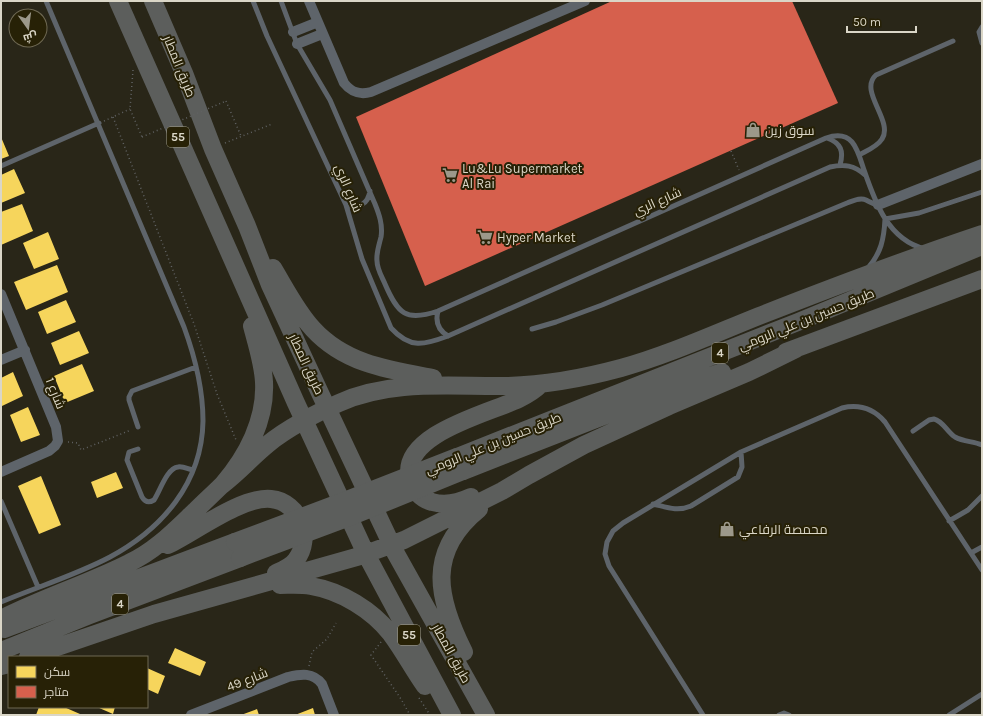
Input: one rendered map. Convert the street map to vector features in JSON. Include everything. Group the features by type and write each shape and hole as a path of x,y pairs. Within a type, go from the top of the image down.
{"highway":[{"name":"طريق المطار","path":"118,1 238,273 366,554 451,715"},
{"name":"طريق المطار","path":"153,1 184,73 213,149 247,226 270,285 327,409 392,545 483,709"},
{"path":"247,226 300,312 312,328 335,349 357,360 378,367 474,385"},
{"path":"147,553 162,542 268,444 327,409 356,397 385,390 419,386 541,385 582,378 622,368 662,354 856,278 982,234"},
{"name":"طريق حسين بن علي الرومي","path":"460,464 982,246"},
{"path":"222,485 243,457 250,444 261,417 264,396 264,382 260,355 238,273"},
{"name":"طريق حسين بن علي الرومي","path":"1,651 90,615 354,498 460,464 740,366 796,349 982,279"},
{"path":"31,656 154,614 366,554 392,545 502,491 535,471 584,445 669,406 749,372 796,349"},
{"path":"502,491 487,490 466,500 452,504 431,502 421,496 413,487 409,476 410,464 414,453 439,432 521,398 541,385"},
{"path":"483,709 473,671 454,632 445,608 442,596 441,573 448,545 460,527 478,509 502,491"},
{"path":"1,619 30,605 112,571 147,553 178,540 219,516 239,507 257,500 272,499 284,503 295,512 302,523 304,536 302,550 296,561 284,570 268,576 259,585"},
{"name":"طريق حسين بن علي الرومي","path":"1,630 237,550"},
{"path":"259,585 298,584 311,586 336,594 363,608 388,630 418,676 451,715"}],"street":[{"path":"163,1 184,73"},
{"path":"309,1 344,83 351,91 360,94 366,94 585,1"},
{"path":"292,32 318,22"},
{"path":"297,44 322,34"},
{"path":"878,205 982,164"},
{"name":"شارع 1","path":"1,294 56,427 58,441"},
{"path":"1,360 25,350"},
{"path":"1,472 48,451 55,446 58,441"},
{"name":"شارع 49","path":"191,715 288,677 299,675 310,676"},
{"path":"310,676 322,684 334,715"}],"lane":[{"path":"1,602 110,557 146,533 167,514 182,493 193,470 200,447 203,423 201,396 196,367 191,347 177,307 46,1"},
{"name":"شارع الري","path":"253,1 267,36 346,206 362,260 391,328 399,337 410,342 422,344 433,342 448,336 822,171 840,165"},
{"name":"شارع الري","path":"281,1 297,44 330,100 379,215 381,229 377,266 392,300 400,310 411,316 424,316 438,311 835,135 843,136 851,141 856,148 885,220 901,237 922,248 934,250"},
{"path":"982,27 978,32 982,43"},
{"path":"859,155 880,142 884,135 884,127 870,84 873,77 953,42"},
{"path":"1,166 99,123"},
{"path":"826,138 835,141 840,147 842,156 840,165 850,166 859,170 866,176"},
{"path":"346,206 357,207 362,205 366,201 370,191"},
{"path":"856,278 869,267 879,253 884,237 885,220 919,213 982,192"},
{"path":"532,329 602,305 847,203 864,199 878,205"},
{"path":"438,311 436,317 437,323 439,328 448,336"},
{"path":"138,427 129,400 130,394 196,367"},
{"path":"703,715 606,560 605,554 607,542 613,531 622,523 741,452 842,408 855,406 869,409 875,412 885,422 982,570"},
{"path":"913,431 929,420 937,419 954,436 966,441 978,443 982,446"},
{"path":"138,449 129,452 127,460 145,501 150,502 154,500 173,468 180,466 193,470"},
{"path":"653,504 674,509 682,509 691,506 738,477 742,467 741,452"},
{"path":"949,521 968,510 982,496"},
{"path":"1,501 38,587"},
{"path":"971,553 982,547"},
{"path":"949,715 982,694"},
{"path":"779,715 784,713 789,715"}],"path":[{"path":"134,64 130,109 142,137 226,101 241,136"},
{"path":"99,123 130,109"},
{"path":"113,117 194,324 217,394 243,457"},
{"path":"213,149 272,124"},
{"path":"731,151 742,175"},
{"path":"58,441 78,443 81,450 138,427"},
{"path":"310,676 312,652 327,639 336,624"},
{"path":"371,654 410,715"}],"building: سكن":[{"path":"1,137 9,156 1,159"},
{"path":"14,169 25,193 1,203 1,175"},
{"path":"22,204 33,231 1,245 1,212"},
{"path":"48,232 59,259 34,269 23,243"},
{"path":"57,265 68,292 26,310 14,282"},
{"path":"66,300 76,322 47,334 38,312"},
{"path":"79,331 89,353 60,365 51,343"},
{"path":"82,364 94,391 65,403 54,376"},
{"path":"13,372 23,396 2,406 1,378"},
{"path":"28,407 40,435 21,442 10,415"},
{"path":"116,472 123,488 97,498 91,482"},
{"path":"41,476 61,525 39,534 18,486"},
{"path":"175,648 206,662 200,676 168,663"},
{"path":"148,668 165,676 158,694 148,689"},
{"path":"39,708 66,708 80,714 80,715 36,715"},
{"path":"99,708 115,708 113,714"},
{"path":"313,708 315,715 295,715"},
{"path":"257,709 259,715 241,715"}],"building: متاجر":[{"path":"612,1 792,1 838,103 425,286 356,117"}],"place":[{"name":"سوق زين","path":"753,130"},
{"name":"Lu&Lu Supermarket Al Rai","path":"450,175"},
{"name":"Hyper Market","path":"485,237"},
{"name":"محمصة الرفاعي","path":"727,529"}]}
